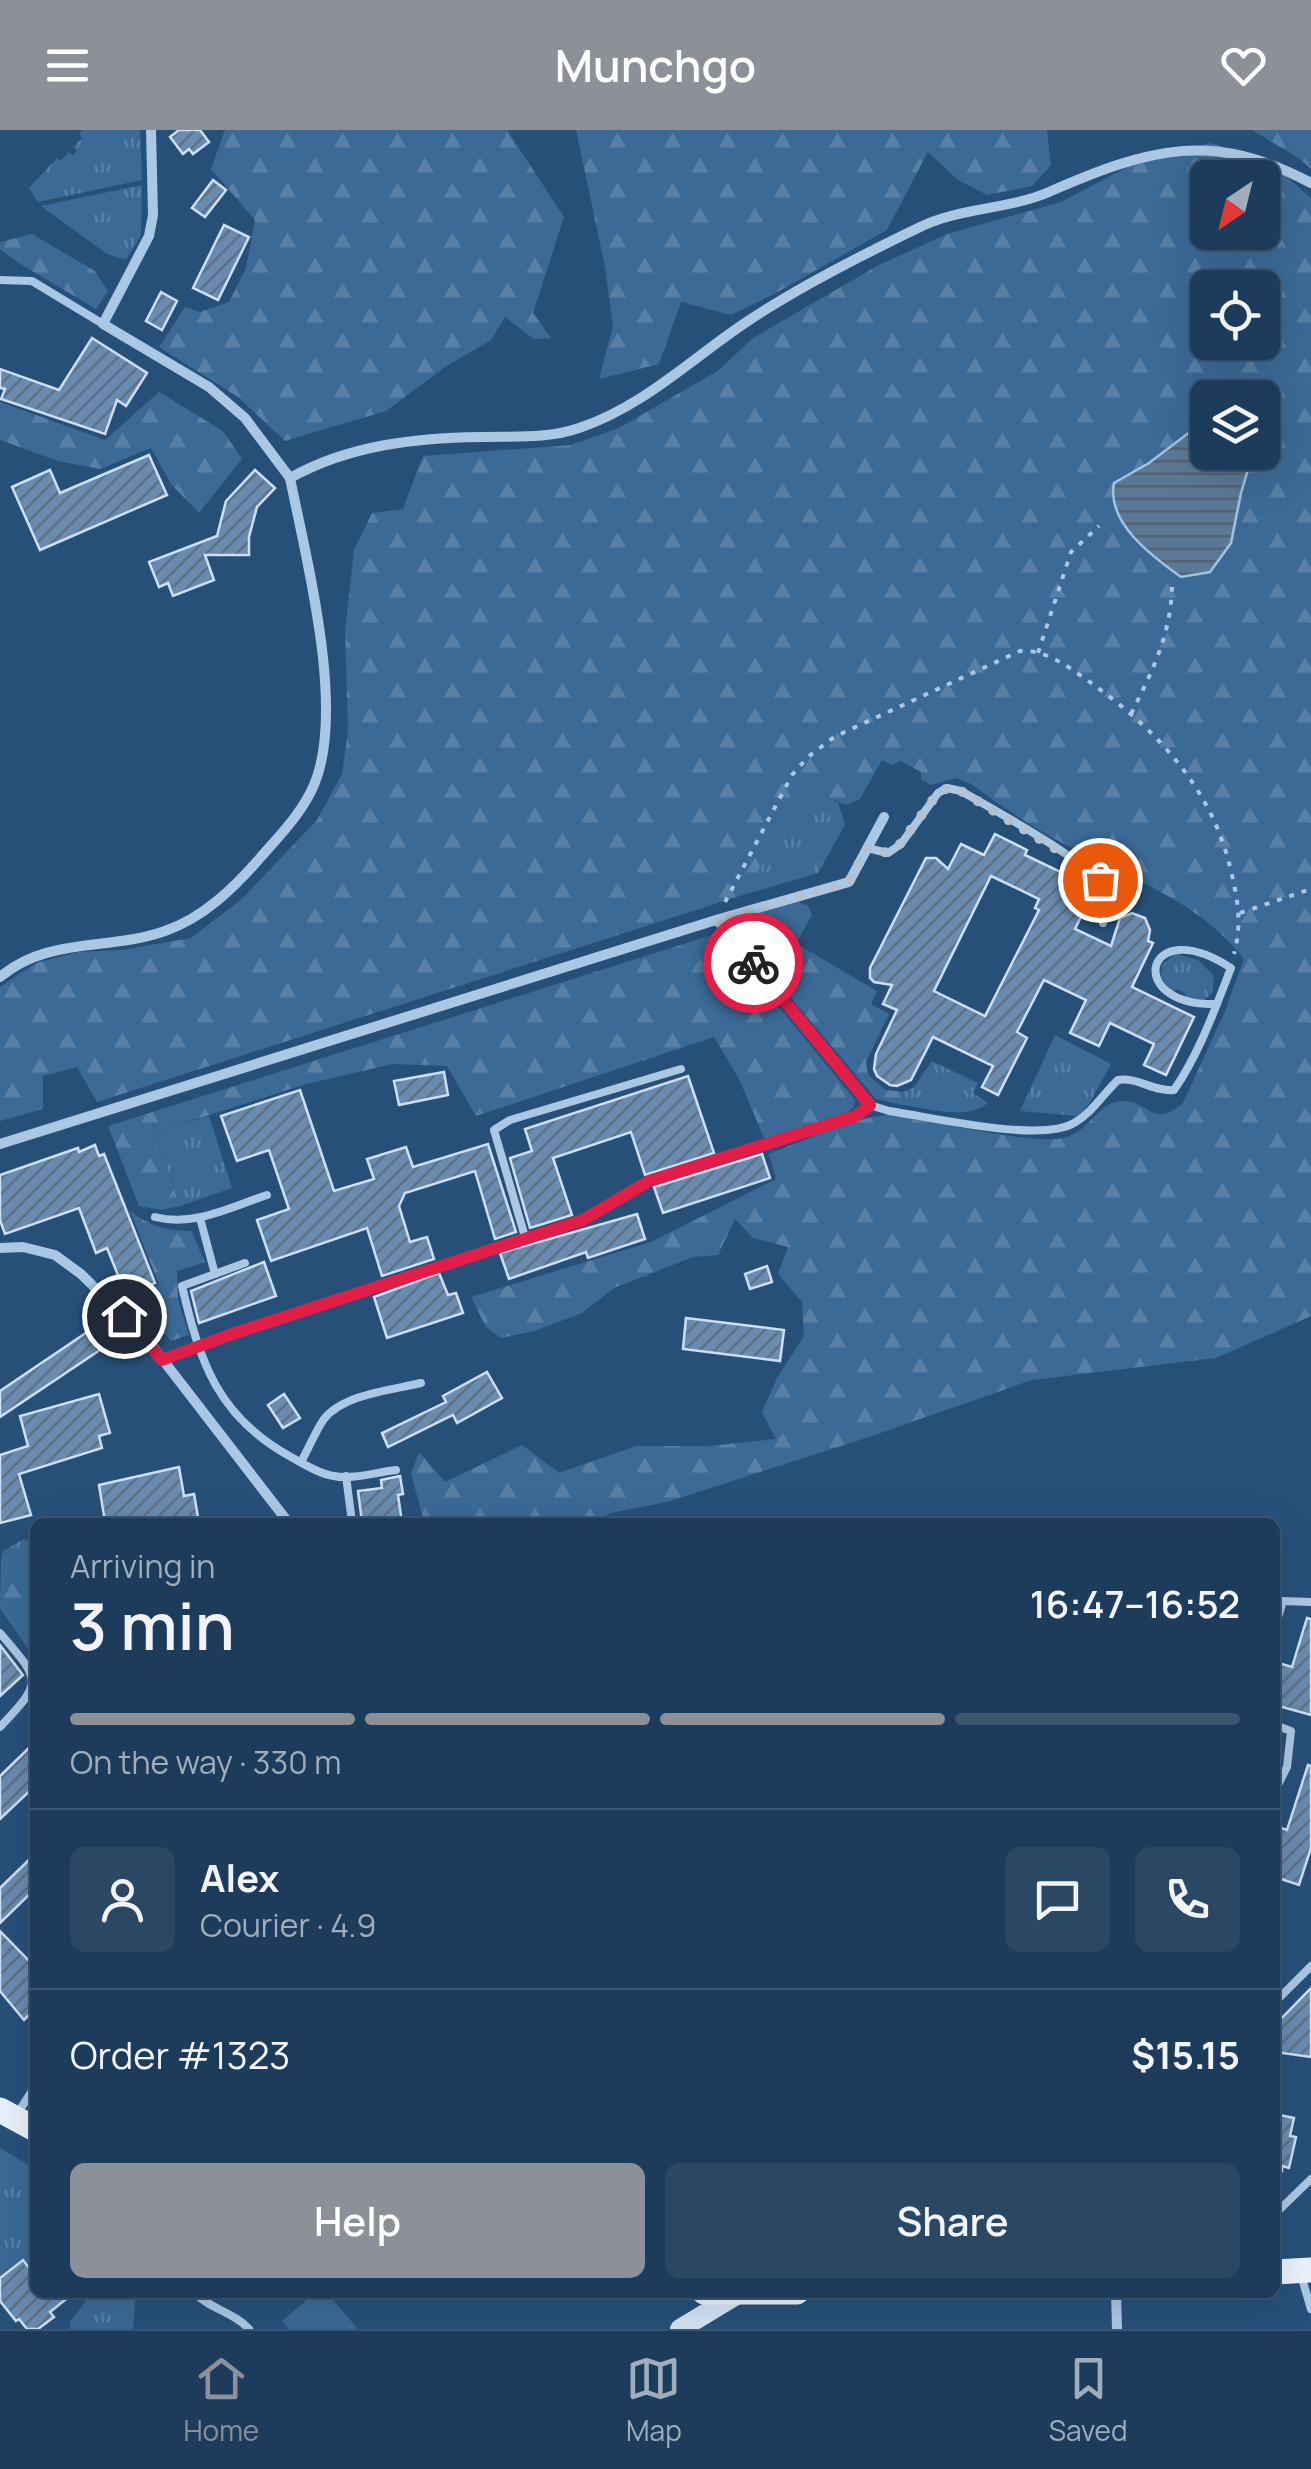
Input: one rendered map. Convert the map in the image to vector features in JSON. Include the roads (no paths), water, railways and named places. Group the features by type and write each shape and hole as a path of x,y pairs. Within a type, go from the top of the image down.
{"main road":[{"path":"680,2329 731,2298"}],"street":[{"path":"0,977 34,954 132,939 184,924 210,907 251,868 308,799 322,763 325,678 290,478 245,418 208,387 103,324 148,236 153,215 151,130"},
{"path":"290,478 308,468 377,446 414,439 538,436 576,429 642,398 751,319 918,228 969,209 1046,194 1128,152 1168,140"},
{"path":"1263,147 1294,166 1311,183"},
{"path":"0,1144 849,882 884,817"},
{"path":"0,1248 24,1247 55,1255 107,1300 146,1338 285,1518"},
{"path":"1116,2298 1117,2329"}],"lane":[{"path":"0,280 32,281 103,324"},
{"path":"867,848 888,853 900,844 938,793 948,788 961,791 1100,880 1108,896 1103,923"},
{"path":"716,920 870,1105 890,1111 1018,1130 1060,1130 1078,1122 1118,1080 1132,1078 1160,1091 1174,1090 1216,1004 1230,968 1210,954 1190,948 1169,950 1161,956 1155,966 1158,982 1176,999 1216,1004"},
{"path":"524,1237 494,1130 510,1120 680,1068"},
{"path":"162,1360 583,1220 649,1181 837,1123 870,1105"},
{"path":"155,1217 170,1221 200,1218 266,1195"},
{"path":"200,1218 216,1274"},
{"path":"245,1264 182,1286 196,1346 214,1385 255,1434 301,1462 336,1477 396,1470"},
{"path":"301,1462 333,1410 352,1401 421,1383"},
{"path":"346,1476 351,1518"},
{"path":"1280,1601 1311,1602"},
{"path":"0,1633 30,1669"},
{"path":"0,1727 30,1696"},
{"path":"1280,1727 1291,1732 1288,1767 1280,1782"},
{"path":"1280,1997 1311,1966"},
{"path":"16,2119 30,2095"},
{"path":"1280,2209 1311,2178"},
{"path":"1295,2271 1311,2309"},
{"path":"200,2298 250,2329"}]}
